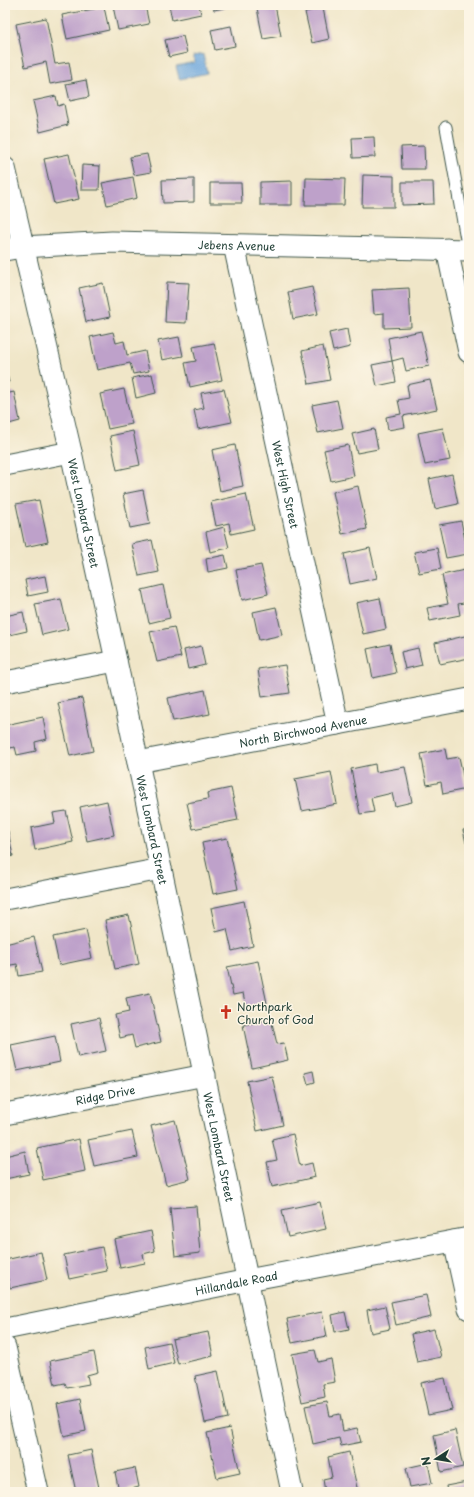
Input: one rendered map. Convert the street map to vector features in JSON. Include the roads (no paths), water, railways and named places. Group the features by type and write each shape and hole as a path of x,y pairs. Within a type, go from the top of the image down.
{"street":[{"name":"West Lombard Street","path":"5,168 14,248 71,452 205,1075 292,1492"},
{"name":"Jebens Avenue","path":"14,248 112,242 468,250"},
{"name":"West High Street","path":"234,245 338,724"},
{"path":"447,249 469,352"},
{"path":"5,465 71,452"},
{"path":"5,682 116,661"},
{"name":"North Birchwood Avenue","path":"138,762 469,699"},
{"path":"5,899 161,869"},
{"name":"Ridge Drive","path":"5,1114 205,1075"},
{"path":"462,1240 469,1310"},
{"name":"Hillandale Road","path":"5,1329 248,1280 462,1240"},
{"path":"5,1346 38,1492"}],"lane":[{"path":"446,127 468,250"}],"water":[{"path":"203,54 207,73 180,79 176,66 195,62 193,56"}],"place":[{"name":"Northpark Church of God","path":"226,1012"}]}
